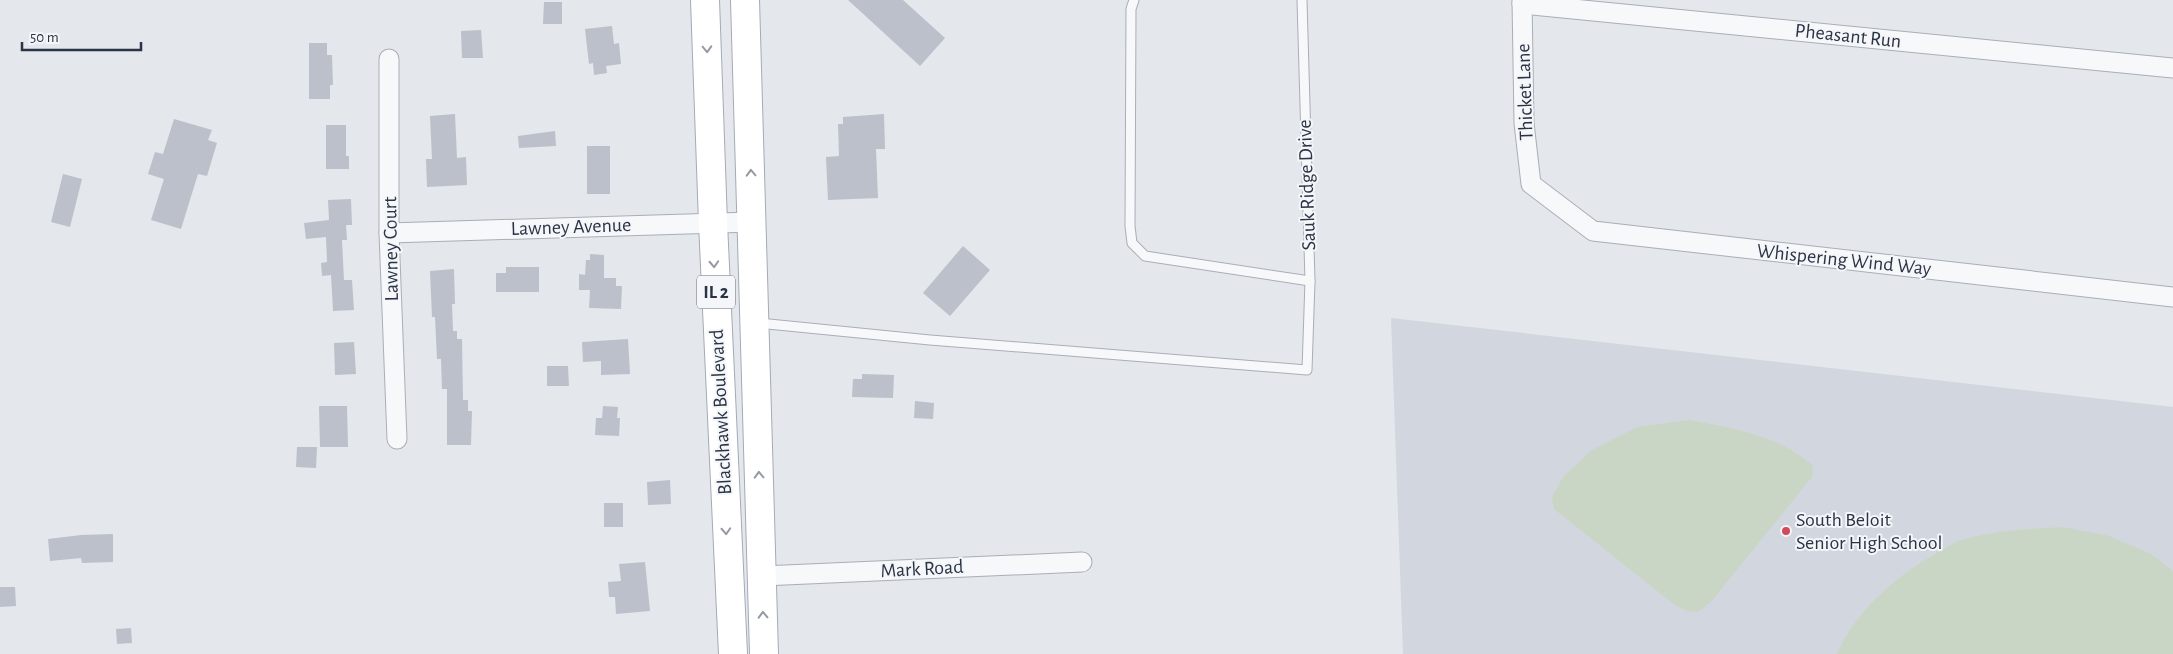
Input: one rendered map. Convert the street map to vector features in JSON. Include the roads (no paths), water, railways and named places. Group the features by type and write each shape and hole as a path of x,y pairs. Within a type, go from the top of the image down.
{"main road":[{"name":"Blackhawk Boulevard","path":"705,0 732,654"},
{"name":"Blackhawk Boulevard","path":"745,0 762,576"},
{"name":"IL 2","path":"762,576 764,654"}],"street":[{"name":"Pheasant Run","path":"1522,2 2173,68"},
{"name":"Thicket Lane","path":"1522,2 1524,123 1531,184"},
{"name":"Lawney Court","path":"389,59 389,233 397,439"},
{"name":"Whispering Wind Way","path":"1531,184 1593,231 2173,297"},
{"name":"Lawney Avenue","path":"389,233 752,222"},
{"name":"Mark Road","path":"762,576 1082,562"}],"lane":[{"path":"1134,0 1132,9 1130,216 1132,243 1145,256 1310,281"},
{"name":"Sauk Ridge Drive","path":"755,323 940,341 1307,370 1310,281 1302,0"}],"place":[{"name":"South Beloit Senior High School","path":"1786,531"}]}
